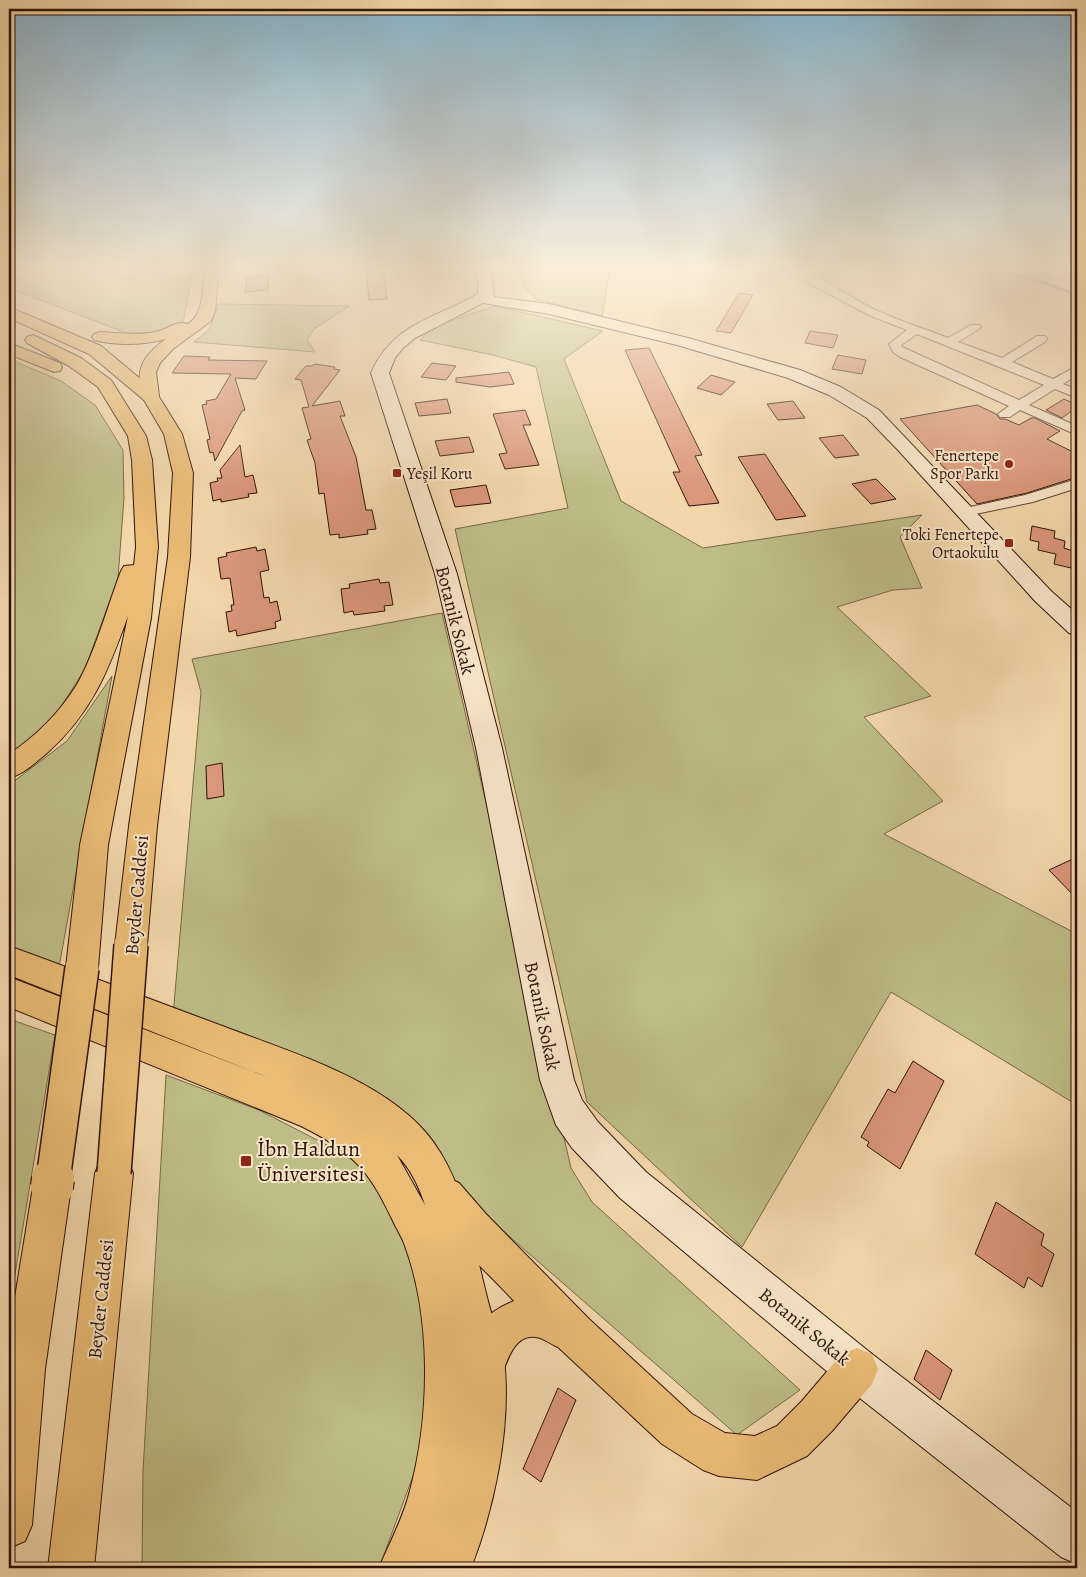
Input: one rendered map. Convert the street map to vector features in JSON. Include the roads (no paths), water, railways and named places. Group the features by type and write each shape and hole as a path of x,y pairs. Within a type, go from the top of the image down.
{"main road":[{"path":"9,1525 24,1369 52,1187 82,968 94,845 139,618 148,547 142,460 138,436 105,384 75,362 38,342"},
{"name":"Beyder Caddesi","path":"75,1560 114,1173 143,826 179,557 183,473 173,434 150,396 112,362 78,342"},
{"path":"107,342 126,355 140,374 150,396"},
{"path":"150,396 147,372 152,361 173,342"},
{"name":"Botanik Sokak","path":"400,342 387,354 380,373 446,574 488,748 557,1080 569,1112 584,1135 633,1185 857,1369 1077,1541"},
{"path":"687,342 794,374 835,391 873,414 905,446 1043,596 1077,627"},
{"path":"9,348 84,381 118,406"},
{"path":"9,768 22,760 57,728 87,689 109,638 130,574 148,547"},
{"path":"9,960 212,1038 344,1093 374,1112 401,1133 416,1148 428,1166 444,1203 484,1368 483,1414 474,1484 457,1545 448,1568"},
{"path":"9,992 207,1070 324,1120 352,1135 371,1151 389,1173 427,1252 440,1303 447,1354 444,1415 434,1483 418,1530 402,1568"},
{"path":"434,1181 472,1228 574,1334 677,1429 719,1454 758,1458 792,1441 817,1416 857,1369"},
{"path":"484,1368 491,1344 501,1329 515,1320 532,1317 544,1318 574,1334"}],"street":[{"path":"899,342 895,344 897,349 1077,431"},
{"path":"944,342 1018,369 1077,394"},
{"path":"1004,364 1037,342"},
{"path":"989,391 1018,369"},
{"path":"1005,414 1077,370"},
{"path":"966,512 1028,499 1077,483"}],"place":[{"name":"Fenertepe Spor Parkı","path":"1009,464"},
{"name":"Yeşil Koru","path":"397,473"},
{"name":"Toki Fenertepe Ortaokulu","path":"1009,543"},
{"name":"İbn Haldun Üniversitesi","path":"246,1161"}]}
